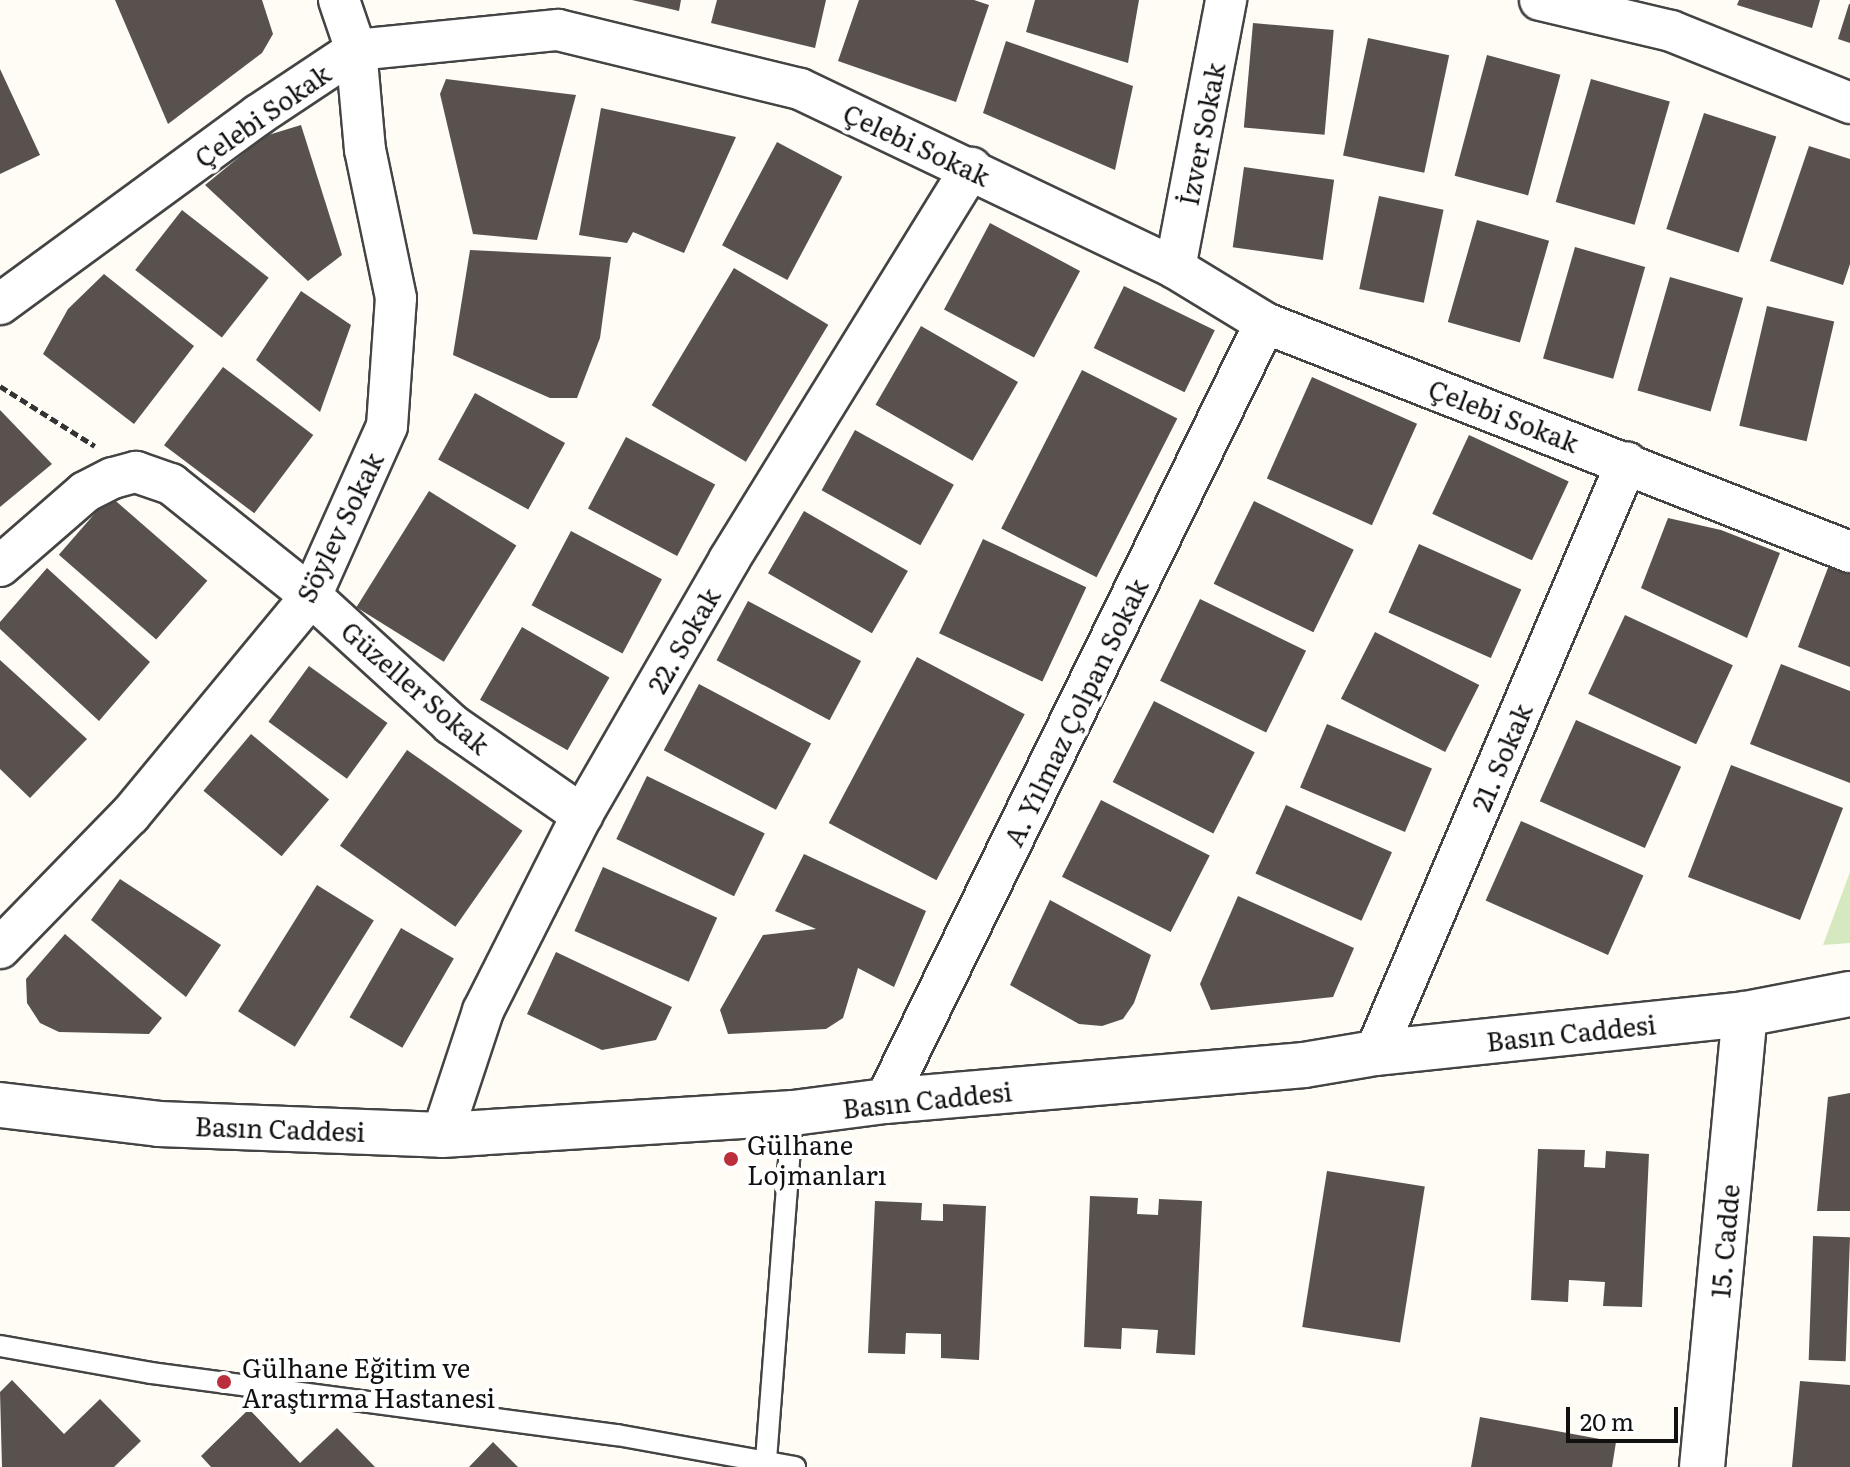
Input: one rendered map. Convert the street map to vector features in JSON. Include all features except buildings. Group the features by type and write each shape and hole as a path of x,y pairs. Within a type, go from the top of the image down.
{"street":[{"name":"Söylev Sokak","path":"0,948 130,815 311,596 387,426 396,298 365,150 356,50 339,0"},
{"name":"İzver Sokak","path":"1175,268 1226,0"},
{"path":"1540,0 1671,31 1850,103"},
{"name":"Çelebi Sokak","path":"0,304 258,115 356,50 558,30 800,89 1175,268 1265,323 1627,462 1850,552"},
{"name":"22. Sokak","path":"442,1135 483,1011 582,815 729,560 971,168"},
{"name":"A. Yılmaz Çolpan Sokak","path":"885,1101 1265,323"},
{"name":"21. Sokak","path":"1375,1053 1627,462"},
{"path":"0,566 85,492 113,478 136,472"},
{"name":"Güzeller Sokak","path":"136,472 171,484 311,596 451,724 582,815"},
{"name":"Basın Caddesi","path":"0,1105 159,1124 442,1135 793,1113 885,1101 1304,1065 1375,1053 1745,1014 1850,994"},
{"name":"15. Cadde","path":"1702,1467 1745,1014"}],"lane":[{"path":"763,1464 793,1113"},
{"path":"0,1346 151,1373 617,1435 763,1464 795,1467"}],"path":[{"path":"0,386 136,472"}],"green space":[{"path":"1850,872 1850,943 1823,945"}],"place":[{"name":"Gülhane Lojmanları","path":"731,1159"},
{"name":"Gülhane Eğitim ve Araştırma Hastanesi","path":"224,1382"}]}
